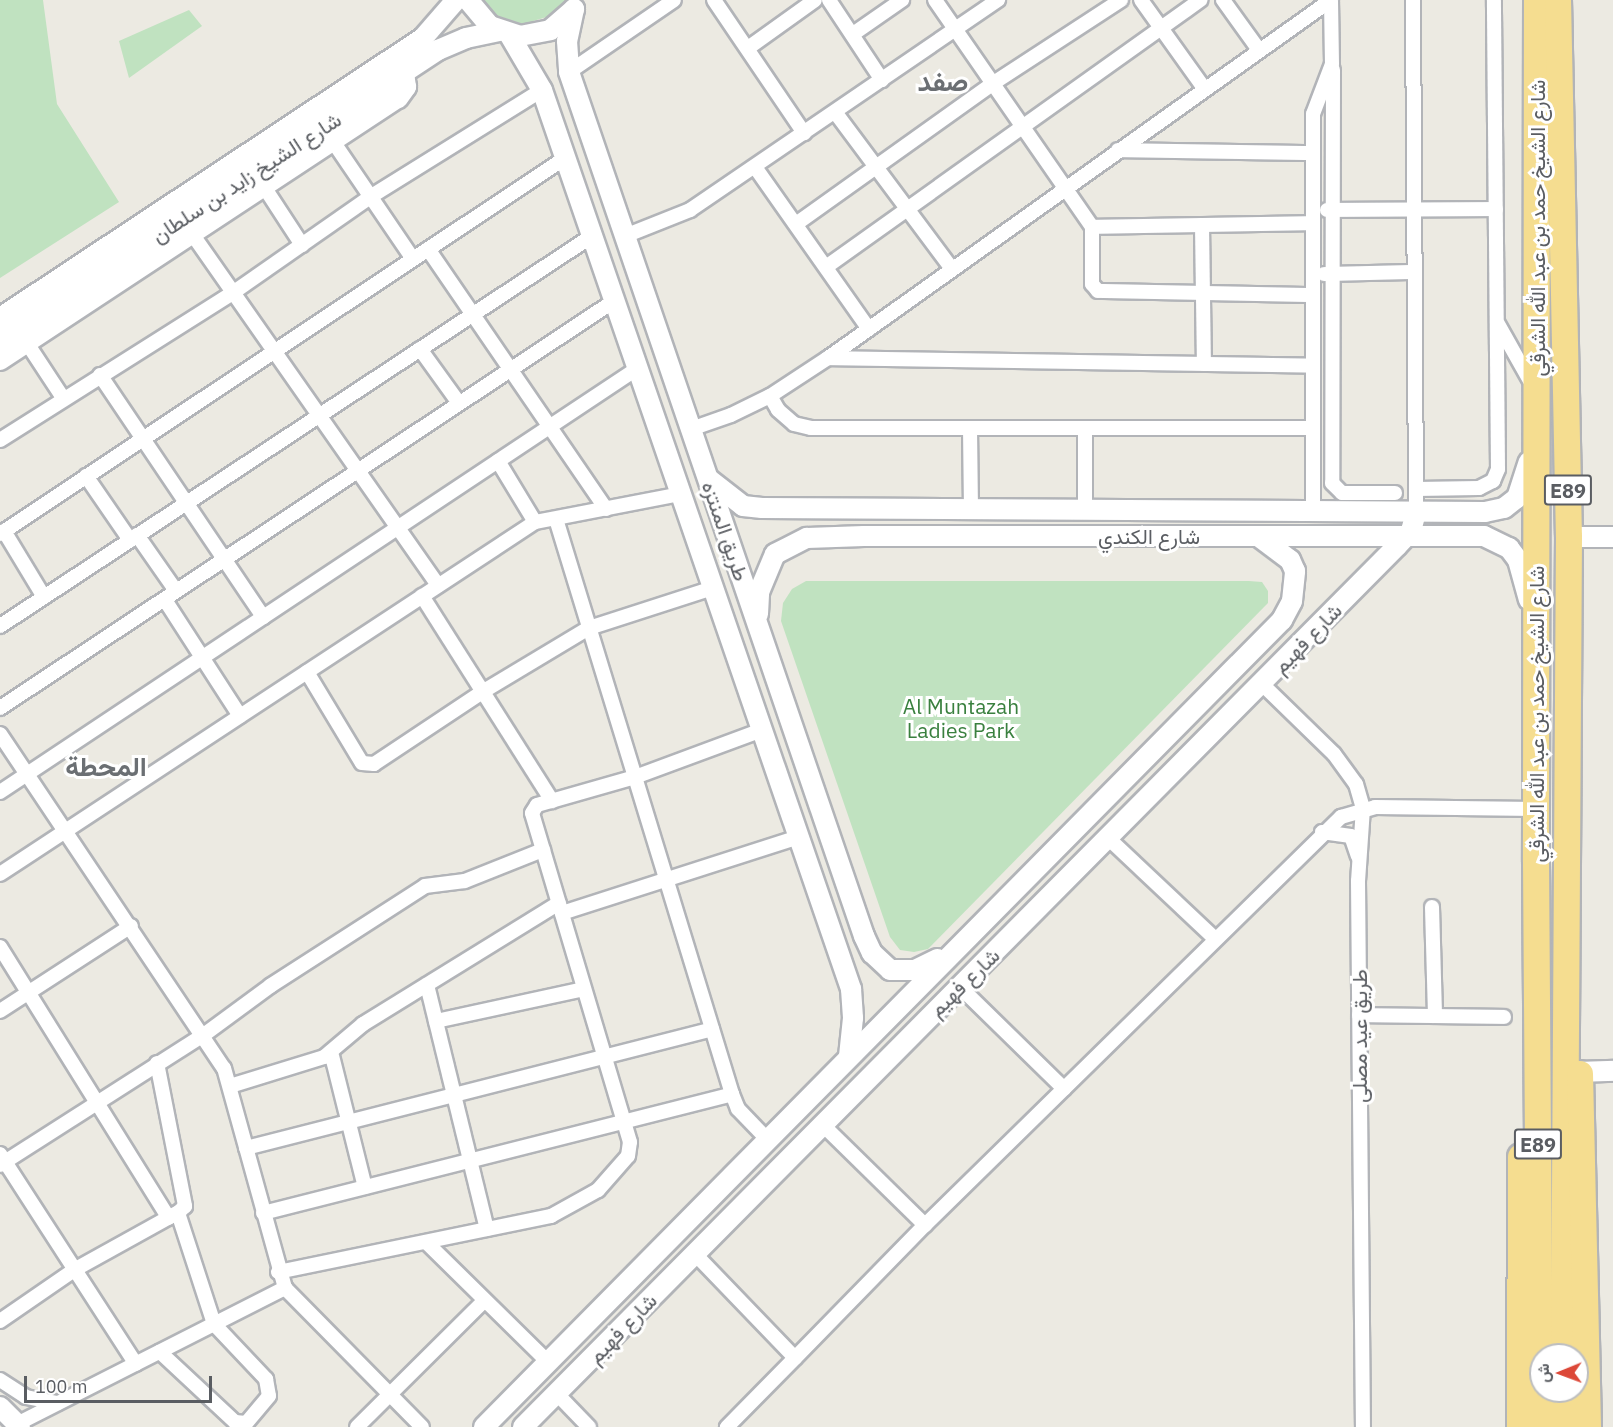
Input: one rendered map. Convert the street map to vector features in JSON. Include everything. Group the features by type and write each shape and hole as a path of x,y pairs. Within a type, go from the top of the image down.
{"highway":[{"name":"شارع الشيخ حمد بن عبد الله الشرقي","path":"1537,0 1536,862 1540,1427"},
{"name":"شارع الشيخ حمد بن عبد الله الشرقي","path":"1558,0 1569,537 1564,1343"},
{"path":"1520,1427 1523,914 1527,885 1536,862"},
{"path":"1565,979 1580,1071 1588,1427"},
{"path":"1564,1403 1564,1427"}],"street":[{"name":"شارع الشيخ زايد بن سلطان","path":"0,318 423,38 456,0"},
{"path":"468,0 482,20 504,33"},
{"path":"569,72 674,0"},
{"path":"714,0 804,133"},
{"path":"748,48 815,0"},
{"path":"829,0 882,80"},
{"path":"853,34 902,0"},
{"path":"935,0 1063,189 1092,227 1092,284 1098,291 1313,295"},
{"path":"625,236 690,210 998,0"},
{"path":"796,224 992,84 1122,0"},
{"path":"1141,0 1204,88"},
{"path":"826,267 1201,0"},
{"path":"1223,0 1258,50"},
{"path":"691,429 731,415 770,396 828,358 1204,88 1331,0"},
{"path":"1331,0 1334,210 1332,483 1342,493 1395,493"},
{"path":"1406,537 1416,512 1413,0"},
{"path":"1416,489 1479,488 1496,477 1494,0"},
{"name":"شارع الشيخ زايد بن سلطان","path":"0,339 22,335 327,134 404,73 451,44 504,33 541,33 560,24 577,4"},
{"name":"طريق المنتزه","path":"577,4 567,41 569,72 757,625 872,953 890,970 915,970 964,939"},
{"name":"طريق المنتزه","path":"504,33 542,90 822,902 852,996 849,1057"},
{"path":"1313,510 1314,106 1332,64"},
{"path":"0,440 63,398 234,292 370,197 542,90"},
{"path":"835,112 952,269"},
{"path":"327,134 413,259"},
{"path":"1118,150 1313,153"},
{"path":"44,597 2,532 565,158"},
{"path":"755,167 869,329"},
{"path":"259,179 302,245"},
{"path":"1092,227 1202,225 1313,216 1334,210 1496,209"},
{"path":"1202,225 1204,364"},
{"path":"187,227 321,414 438,585"},
{"path":"0,626 592,236"},
{"path":"428,249 606,509"},
{"path":"1313,274 1414,272"},
{"path":"0,708 614,301"},
{"path":"1497,323 1537,393"},
{"path":"0,360 22,335 63,398"},
{"path":"420,349 459,403"},
{"path":"828,358 1313,366"},
{"path":"0,792 638,368"},
{"path":"100,375 263,617"},
{"path":"770,396 778,410 794,424 810,428 1313,428"},
{"path":"970,428 970,508"},
{"path":"1084,509 1085,428"},
{"name":"شارع الكندي","path":"707,478 727,497 743,506 762,508 1485,512 1510,505 1523,490 1537,431"},
{"path":"498,461 535,522"},
{"path":"86,476 176,591"},
{"path":"0,874 535,522 681,494"},
{"path":"1218,536 1209,522 1210,516 1220,509"},
{"path":"556,519 732,1094 738,1109 767,1138"},
{"name":"شارع فهيم","path":"484,1427 767,1138 1282,620 1292,601 1294,571 1290,560 1258,536"},
{"name":"شارع الكندي","path":"757,625 759,592 765,571 775,554 807,538 1484,536 1509,549 1522,567 1536,632"},
{"name":"شارع فهيم","path":"523,1427 1406,537"},
{"path":"1569,537 1613,537"},
{"path":"307,672 367,765 382,761 484,691 589,628 713,588"},
{"path":"422,596 552,801"},
{"path":"165,600 240,716"},
{"name":"طريق عيد مصلى","path":"1262,684 1334,754 1356,784 1363,808 1359,866 1363,1427"},
{"path":"278,1272 551,1216 598,1190 628,1156 630,1142 532,813 537,806 635,777 762,730"},
{"path":"0,734 205,1034 230,1086 278,1272 285,1288 422,1427"},
{"path":"728,1427 925,1225 1322,832 1341,817 1363,808 1536,809"},
{"path":"1322,832 1351,836 1357,845 1359,866"},
{"path":"230,1086 317,1061 363,1024 560,908 799,837"},
{"path":"1108,838 1214,938"},
{"path":"136,1364 2,1160 205,1034 270,986 425,886 465,881 543,850"},
{"path":"822,902 830,907 841,904 850,895"},
{"path":"1432,907 1435,1016"},
{"path":"0,1011 131,926"},
{"path":"964,939 990,935 990,958"},
{"path":"0,947 174,1216 214,1324 269,1384 269,1396 246,1423 235,1422 160,1352"},
{"path":"427,985 487,1229"},
{"path":"959,986 1064,1089"},
{"path":"436,1021 584,989"},
{"path":"1359,1015 1504,1017"},
{"path":"246,1148 712,1029"},
{"path":"331,1052 365,1187"},
{"path":"0,1321 74,1270 174,1216 185,1206 157,1063"},
{"path":"1580,1071 1613,1071"},
{"path":"263,1213 732,1094"},
{"path":"823,1125 925,1225"},
{"path":"697,1210 698,1232 714,1235"},
{"path":"426,1242 483,1301 547,1361"},
{"path":"695,1254 795,1358"},
{"path":"0,1407 18,1425 285,1288"},
{"path":"357,1427 483,1301"},
{"path":"0,1380 26,1397 59,1403"},
{"path":"557,1394 589,1427"}],"green space":[{"path":"0,0 43,0 57,104 119,202 0,278"},
{"path":"482,0 566,0 550,16 523,24 495,15"},
{"path":"189,10 202,26 129,78 119,41"},
{"name":"Al Muntazah Ladies Park","path":"806,581 1249,581 1262,582 1268,591 1268,603 928,949 914,952 900,950 890,937 781,621 783,603 792,589"}],"district":[{"name":"صفد","path":"943,81"},
{"name":"المحطة","path":"106,766"}]}
